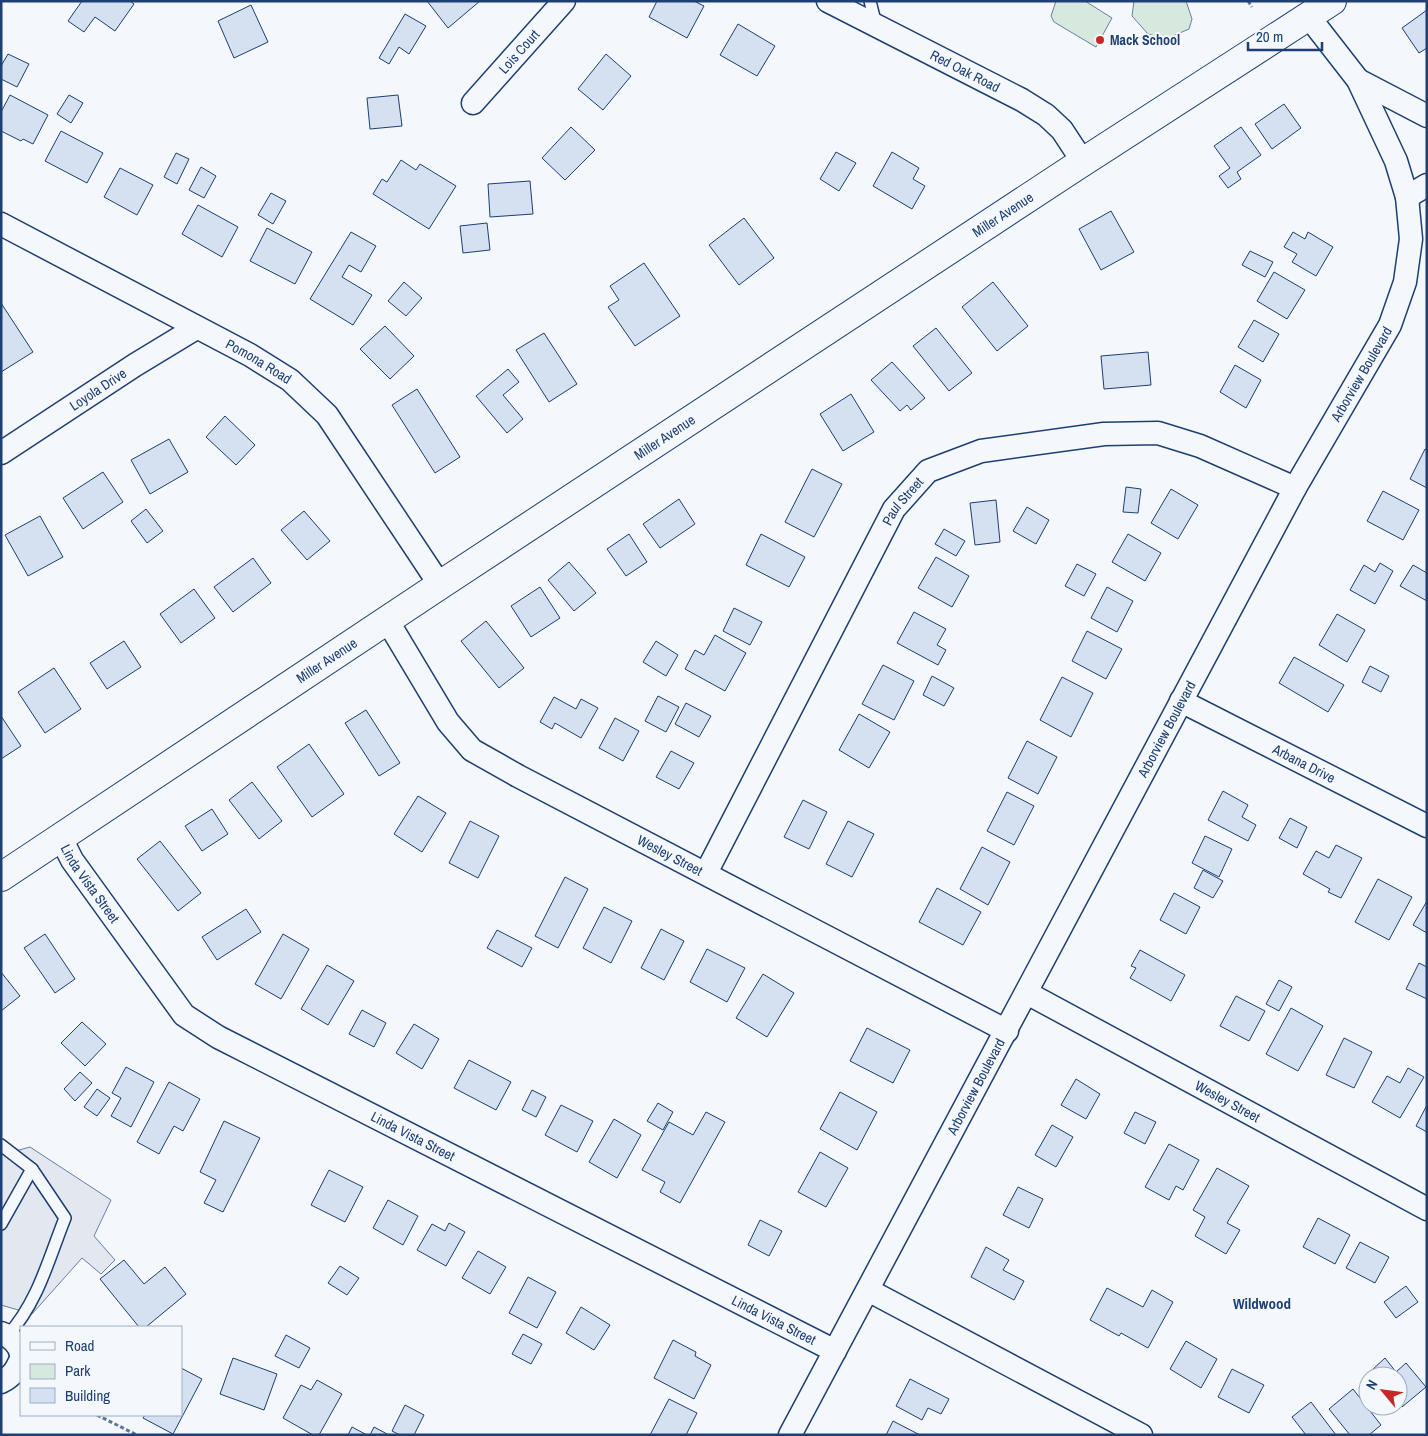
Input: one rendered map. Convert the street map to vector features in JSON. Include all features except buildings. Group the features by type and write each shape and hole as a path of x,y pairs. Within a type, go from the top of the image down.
{"main road":[{"name":"Miller Avenue","path":"1,877 440,585 1083,162 1332,1"}],"street":[{"name":"Lois Court","path":"473,103 564,1"},
{"name":"Red Oak Road","path":"828,1 1022,100 1046,115 1062,130 1083,162"},
{"name":"Arborview Boulevard","path":"790,1435 1295,488 1390,325 1405,282 1411,239 1407,197 1396,161 1358,80 1309,17"},
{"path":"1358,80 1427,116"},
{"path":"1407,197 1427,185"},
{"name":"Pomona Road","path":"1,224 250,355 290,380 327,415 440,585"},
{"name":"Loyola Drive","path":"1,453 135,364 196,328"},
{"name":"Paul Street","path":"706,874 894,509 928,471 981,451 1104,434 1158,433 1200,446 1295,488"},
{"name":"Wesley Street","path":"387,620 448,722 472,750 1007,1030"},
{"name":"Arbana Drive","path":"1180,701 1427,826"},
{"name":"Linda Vista Street","path":"61,838 72,860 184,1015 218,1037 835,1351"},
{"name":"Wesley Street","path":"1027,993 1427,1209"},
{"path":"868,1290 1141,1435"},
{"path":"5,1334 20,1350"},
{"path":"1,1382 11,1377 16,1371 20,1360"}],"lane":[{"path":"870,1 876,27"},
{"path":"1,1145 32,1169 65,1218 34,1298 21,1321 5,1334"},
{"path":"1,1224 32,1169"}],"path":[{"path":"1248,1 1252,7"},
{"path":"100,1416 137,1435"}],"green space":[{"path":"1056,1 1085,1 1112,18 1096,47 1054,22 1051,16"},
{"path":"1134,1 1186,1 1192,19 1189,29 1166,39 1148,34 1132,16"}],"shaded area":[{"path":"30,1147 111,1200 94,1236 115,1260 101,1274 82,1258 32,1314 1,1305 1,1155"}],"place":[{"name":"Mack School","path":"1100,40"}],"district":[{"name":"Wildwood","path":"1262,1303"}]}
